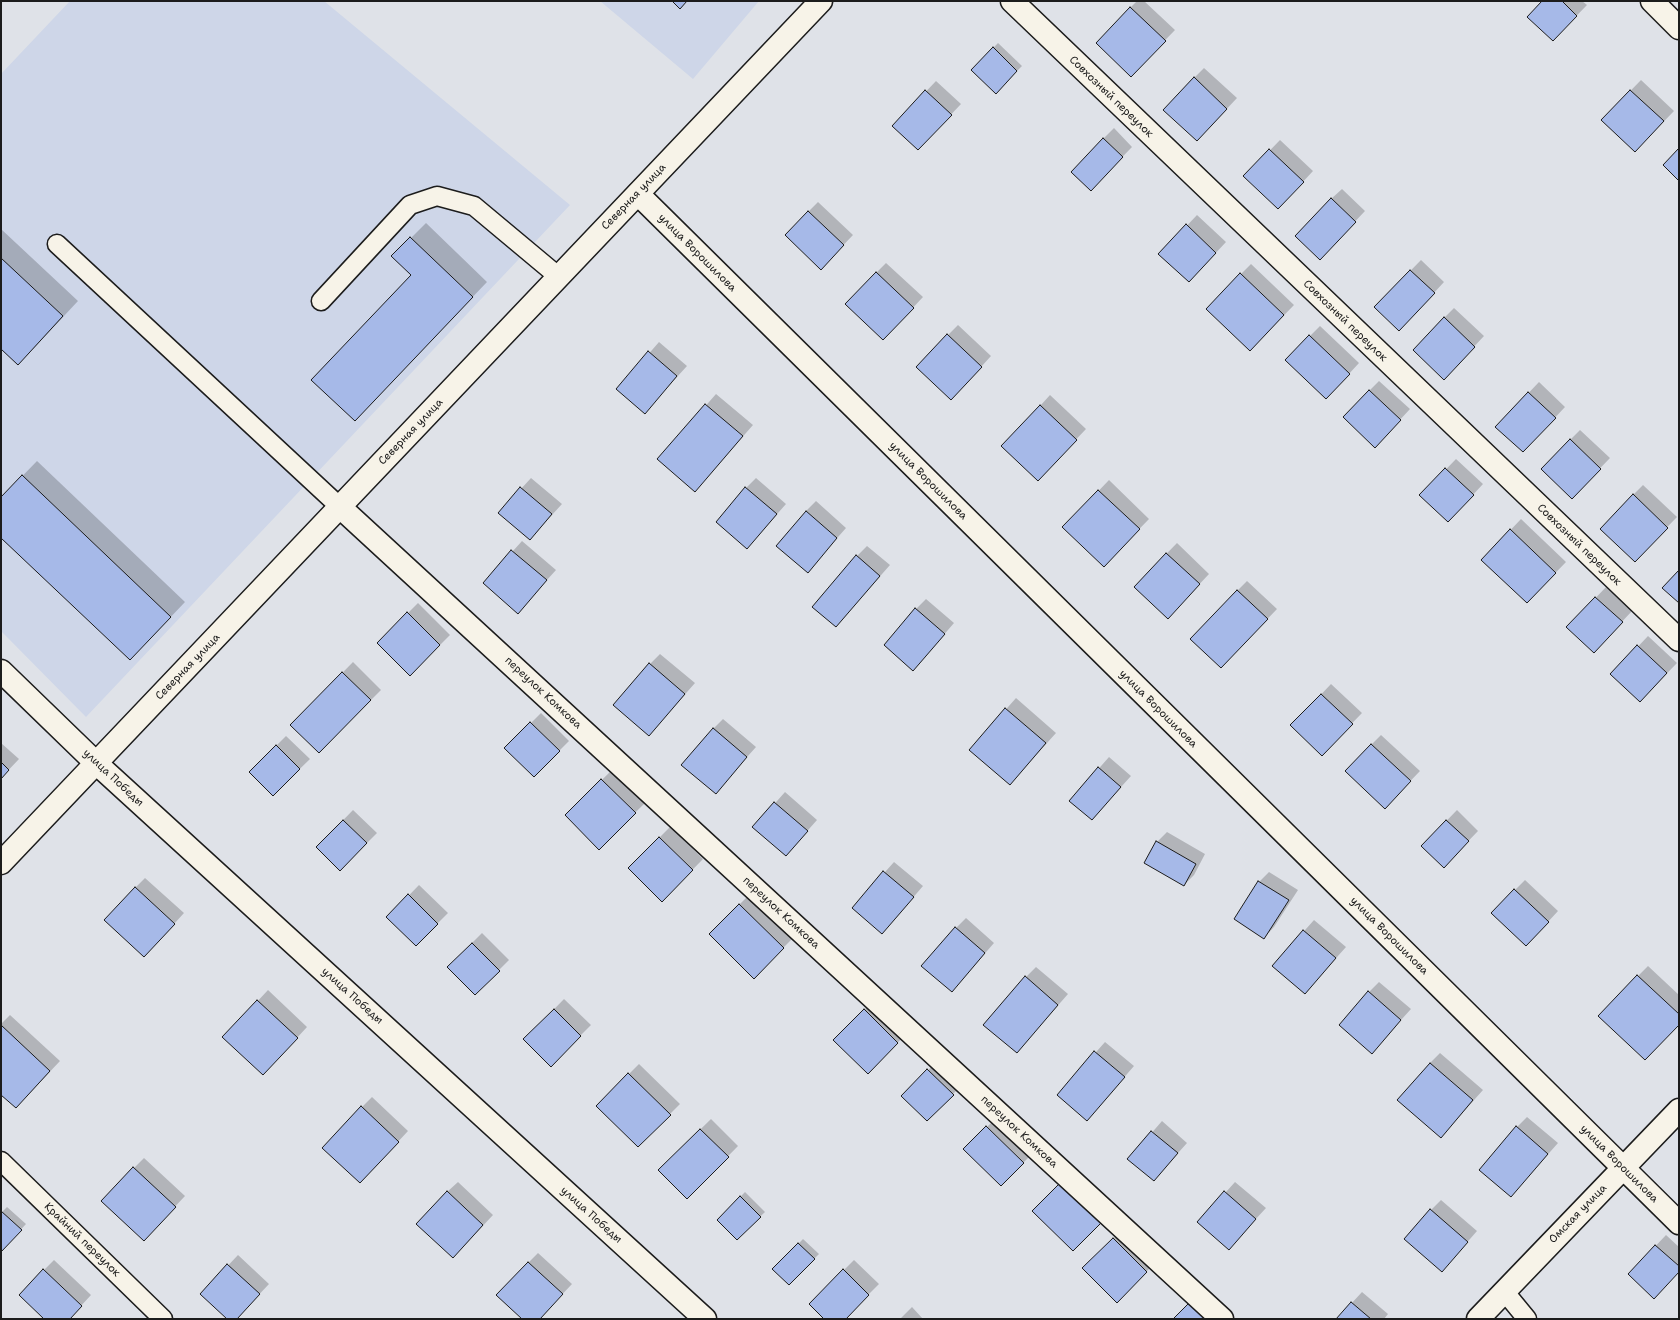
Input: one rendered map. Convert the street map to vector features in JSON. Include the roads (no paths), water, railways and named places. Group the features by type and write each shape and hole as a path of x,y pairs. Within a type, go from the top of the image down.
{"street":[{"name":"Северная улица","path":"1,863 821,1"},
{"name":"Совхозный переулок","path":"1012,1 1679,640"},
{"path":"1652,1 1679,28"},
{"name":"улица Ворошилова","path":"638,194 1679,1223"},
{"name":"переулок Комкова","path":"340,506 1222,1319"},
{"name":"улица Победы","path":"1,671 96,764 705,1319"},
{"name":"Омская улица","path":"1478,1319 1622,1167 1679,1110"}],"lane":[{"path":"321,301 410,205 437,196 474,206 559,277"},
{"path":"57,244 340,506"},
{"name":"Крайний переулок","path":"1,1161 163,1319"},
{"path":"1504,1291 1527,1319"}]}
